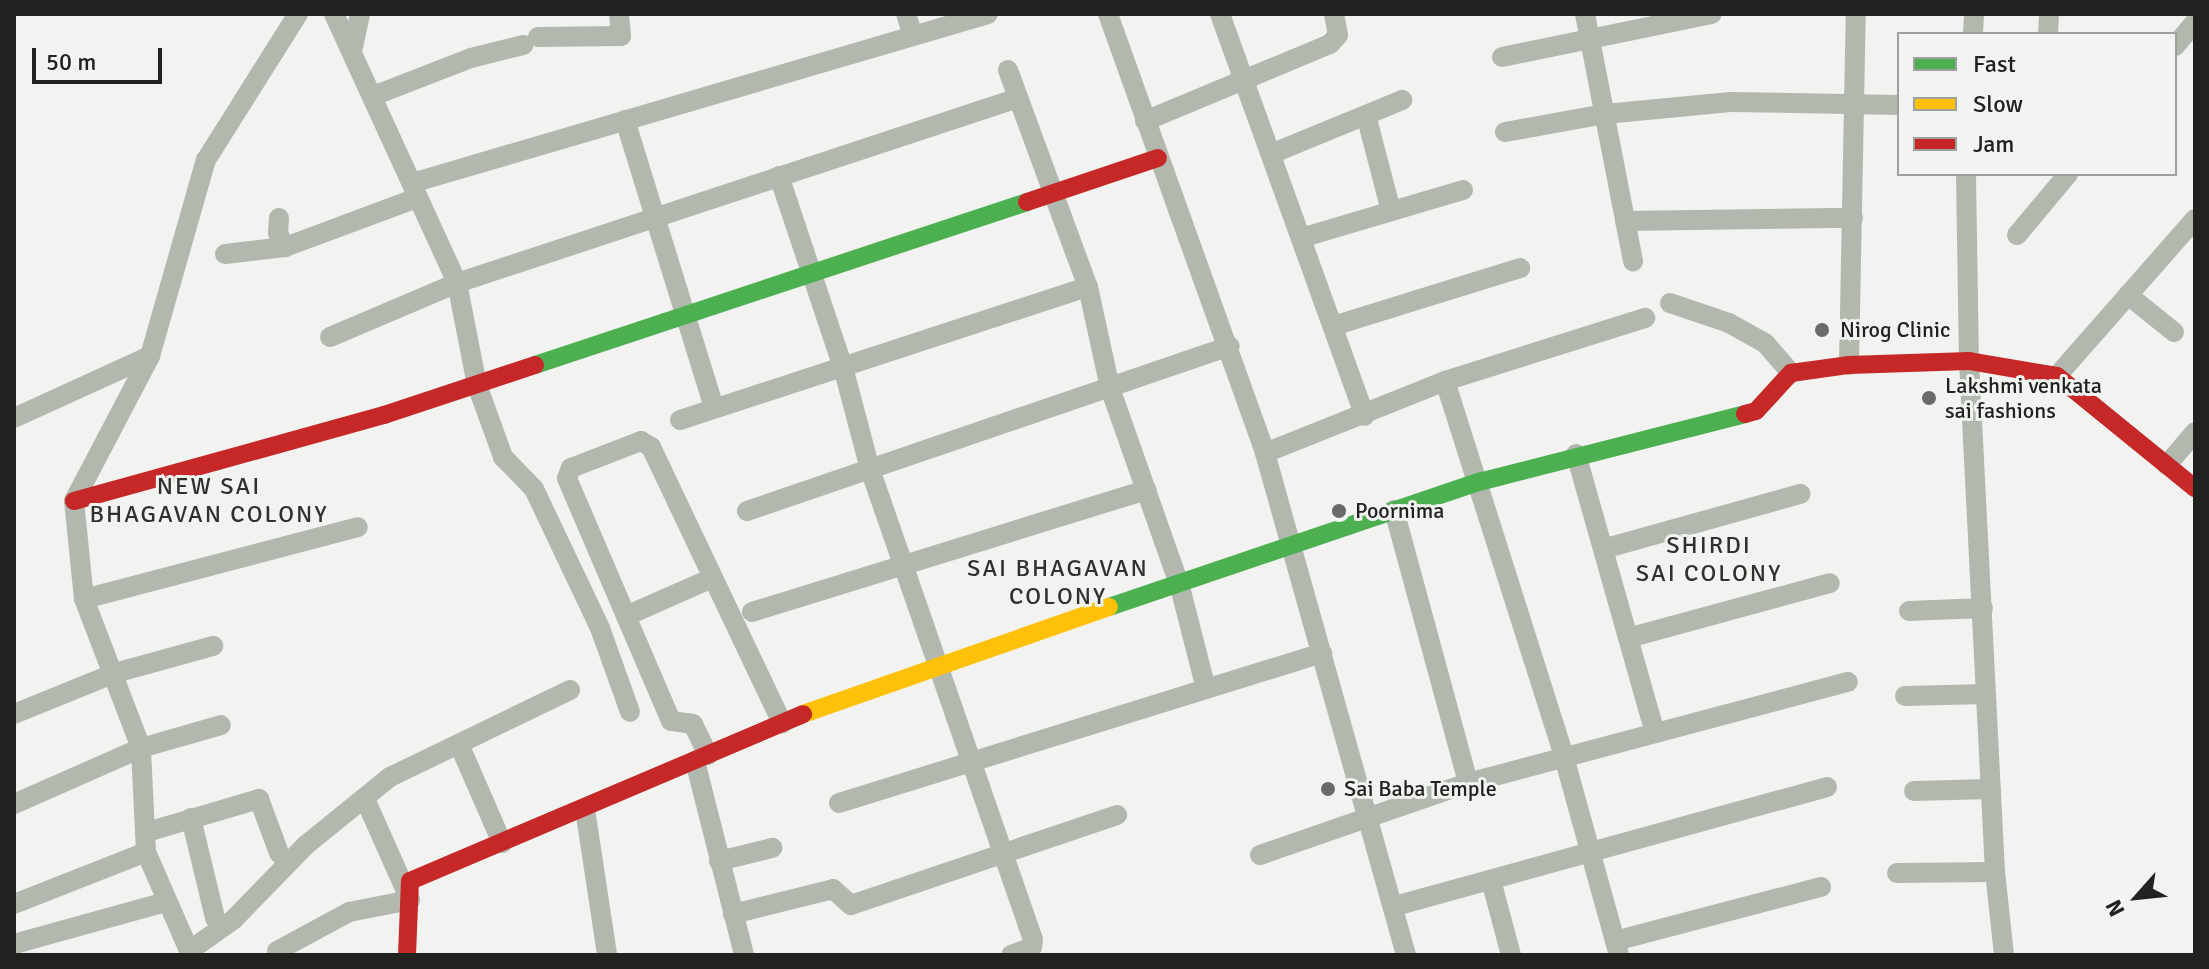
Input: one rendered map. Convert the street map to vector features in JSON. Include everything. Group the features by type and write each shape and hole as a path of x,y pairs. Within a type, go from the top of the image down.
{"street":[{"path":"298,14 206,160 150,356 74,501 84,599 115,673 141,748 147,842 165,902 190,953 233,920 306,845 390,777 570,690"},
{"path":"334,14 457,283 477,385 503,457 534,489 600,628 630,712"},
{"path":"352,52 360,14"},
{"path":"373,96 471,58 530,41 621,36 619,14"},
{"path":"906,14 913,35"},
{"path":"225,254 285,247 415,191 625,120 988,14"},
{"path":"1108,14 1158,158 1230,346 1265,453 1395,906 1406,955"},
{"path":"1220,14 1365,416"},
{"path":"1145,121 1330,44 1338,35 1334,14"},
{"path":"1585,14 1633,261"},
{"path":"1502,57 1712,14"},
{"path":"1849,365 1857,106 1856,14"},
{"path":"2177,44 2195,22"},
{"path":"1008,70 1088,287 1110,388 1180,587 1206,689"},
{"path":"330,337 457,283 1018,98"},
{"path":"1271,154 1402,100"},
{"path":"1505,132 1605,114 1730,102 1897,105"},
{"path":"1366,115 1391,211"},
{"path":"625,120 714,408"},
{"path":"74,501 477,385 687,317 811,271 1054,195 1158,158"},
{"path":"779,176 843,367 870,469 942,665 1033,939 1032,947 1011,955"},
{"path":"1966,176 1969,361 1995,872 2004,955"},
{"path":"2017,235 2066,176"},
{"path":"1301,238 1463,190"},
{"path":"279,218 278,233 285,247"},
{"path":"1625,221 1853,218"},
{"path":"2057,376 2195,219"},
{"path":"1333,326 1520,268"},
{"path":"680,420 1088,287"},
{"path":"2128,295 2174,332"},
{"path":"1670,303 1729,323 1765,343 1791,373"},
{"path":"1265,453 1365,416 1445,381 1645,318"},
{"path":"747,511 1230,346"},
{"path":"14,418 150,356"},
{"path":"407,955 410,881 585,809 780,718 1180,587 1292,544 1479,482 1576,454 1756,411 1791,373 1849,365 1969,361 2057,376 2195,488"},
{"path":"1445,381 1564,757 1617,948 1821,887"},
{"path":"2167,465 2195,432"},
{"path":"744,955 719,861 701,753 693,724 671,721 567,478 571,468 641,441 651,447 780,718"},
{"path":"1576,454 1655,733"},
{"path":"752,612 1147,490"},
{"path":"1603,549 1800,494"},
{"path":"1394,510 1468,783"},
{"path":"84,599 358,527"},
{"path":"626,616 712,578"},
{"path":"1628,638 1830,583"},
{"path":"1909,611 1983,608"},
{"path":"14,714 115,673 213,646"},
{"path":"839,803 1322,653"},
{"path":"1260,855 1368,814 1468,783 1848,682"},
{"path":"1905,696 1986,694"},
{"path":"14,804 141,748 221,725"},
{"path":"459,744 502,843"},
{"path":"1395,906 1827,787"},
{"path":"1914,791 1991,789"},
{"path":"14,904 191,818 259,799 279,853"},
{"path":"365,799 410,900"},
{"path":"585,809 607,955"},
{"path":"733,914 833,889 851,905 1117,815"},
{"path":"191,818 215,918"},
{"path":"719,861 772,848"},
{"path":"1897,873 1995,872"},
{"path":"1491,880 1511,955"},
{"path":"277,951 349,912 410,900"},
{"path":"14,944 165,902"}],"traffic: fast":[{"path":"535,365 1027,202"},
{"path":"1109,607 1479,482 1745,414"}],"traffic: slow":[{"path":"803,714 1109,607"}],"traffic: jam":[{"path":"1027,202 1158,158"},
{"path":"1745,414 1756,411 1791,373 1849,365 1969,361 2057,376 2195,488"},
{"path":"74,501 384,415 535,365"},
{"path":"407,955 410,881 803,714"}],"place":[{"name":"Nirog Clinic","path":"1822,330"},
{"name":"Lakshmi venkata sai fashions","path":"1929,398"},
{"name":"Poornima","path":"1339,511"},
{"name":"Sai Baba Temple","path":"1328,789"}],"district":[{"name":"NEW SAI BHAGAVAN COLONY","path":"209,501"},
{"name":"SHIRDI SAI COLONY","path":"1709,560"},
{"name":"SAI BHAGAVAN COLONY","path":"1058,583"}]}
